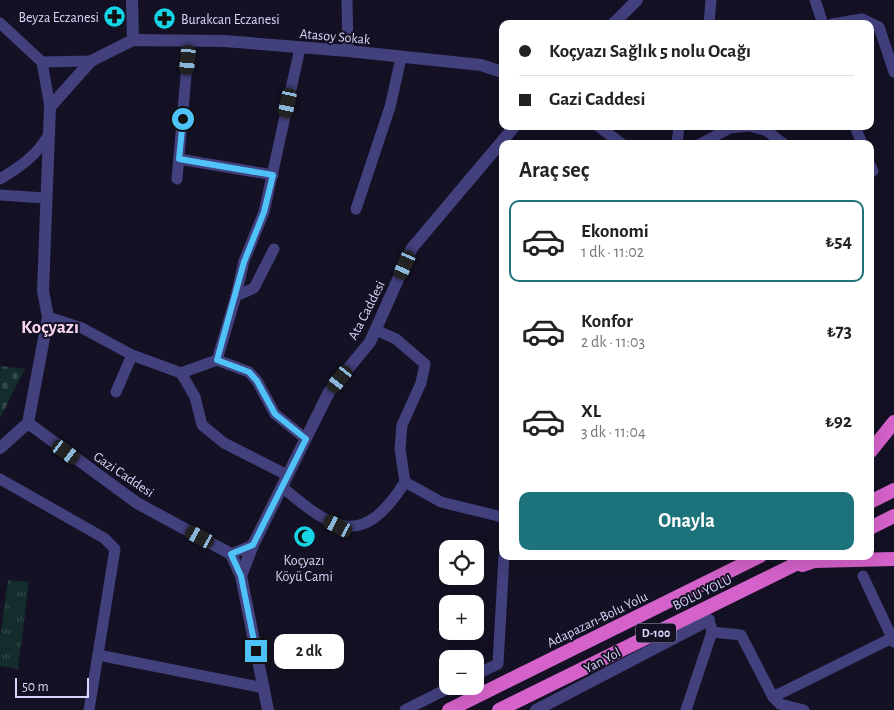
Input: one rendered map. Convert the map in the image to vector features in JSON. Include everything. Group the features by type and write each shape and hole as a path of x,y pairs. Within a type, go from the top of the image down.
{"highway":[{"path":"874,447 894,422"},
{"path":"874,500 894,490"},
{"path":"874,526 894,516"},
{"path":"874,560 894,559"},
{"path":"691,590 740,560"},
{"name":"Adapazarı-Bolu Yolu","path":"449,710 752,560"},
{"name":"BOLU YOLU","path":"499,710 804,560"},
{"path":"771,576 814,561 854,560"}],"street":[{"path":"50,107 91,61 133,40 132,0"},
{"path":"347,0 348,51"},
{"path":"619,20 637,0"},
{"path":"709,20 711,0"},
{"path":"815,0 822,20"},
{"path":"0,23 42,62 50,107 45,198 43,291 48,317 28,424 0,448"},
{"path":"874,25 879,27 894,72"},
{"name":"Atasoy Sokak","path":"133,40 224,41 348,51 481,65 499,71"},
{"path":"177,179 189,41"},
{"path":"217,360 244,262 264,212 300,48"},
{"path":"356,209 390,108 401,58"},
{"path":"42,62 91,61"},
{"name":"Ata Caddesi","path":"503,140 512,130"},
{"path":"603,130 617,140"},
{"path":"708,140 726,130"},
{"path":"763,130 779,140"},
{"path":"0,179 24,164 41,149 48,136"},
{"name":"Ata Caddesi","path":"241,576 253,545 329,392 370,342 412,248 499,145"},
{"path":"179,159 273,175"},
{"path":"0,195 45,198"},
{"path":"236,296 254,288 274,249"},
{"path":"48,317 82,328 132,355 180,373 195,397 202,425 224,443 287,475"},
{"path":"282,487 314,514 338,526 346,526 364,525 392,503 405,482 400,449 402,425 421,383 424,364 396,339 376,330"},
{"path":"116,392 132,355"},
{"path":"180,373 217,360 249,372 257,381 275,414 306,439"},
{"name":"Gazi Caddesi","path":"28,424 136,503 231,554"},
{"path":"0,479 104,538 114,549 89,710"},
{"path":"405,482 441,502 499,516"},
{"path":"253,545 231,554 241,576 268,710"},
{"path":"484,671 498,664 504,560"},
{"path":"773,697 893,639 863,576"},
{"path":"686,710 712,632 709,620"},
{"name":"Yan Yol","path":"536,710 709,620"},
{"path":"712,632 741,635 773,697 780,704 804,710"},
{"path":"98,655 264,688"},
{"path":"405,710 439,693"}],"green space":[{"path":"0,366 25,369 0,418"},
{"path":"8,580 29,582 18,669 0,666 0,637"}],"place":[{"name":"Beyza Eczanesi","path":"115,17"},
{"name":"Burakcan Eczanesi","path":"165,19"},
{"name":"Koçyazı Köyü Cami","path":"304,537"}],"district":[{"name":"Koçyazı","path":"50,326"}],"route":[{"path":"183,119 179,159 273,175 264,212 244,262 217,360 249,372 257,381 275,414 306,439 253,545 231,554 241,576 256,651"}]}
